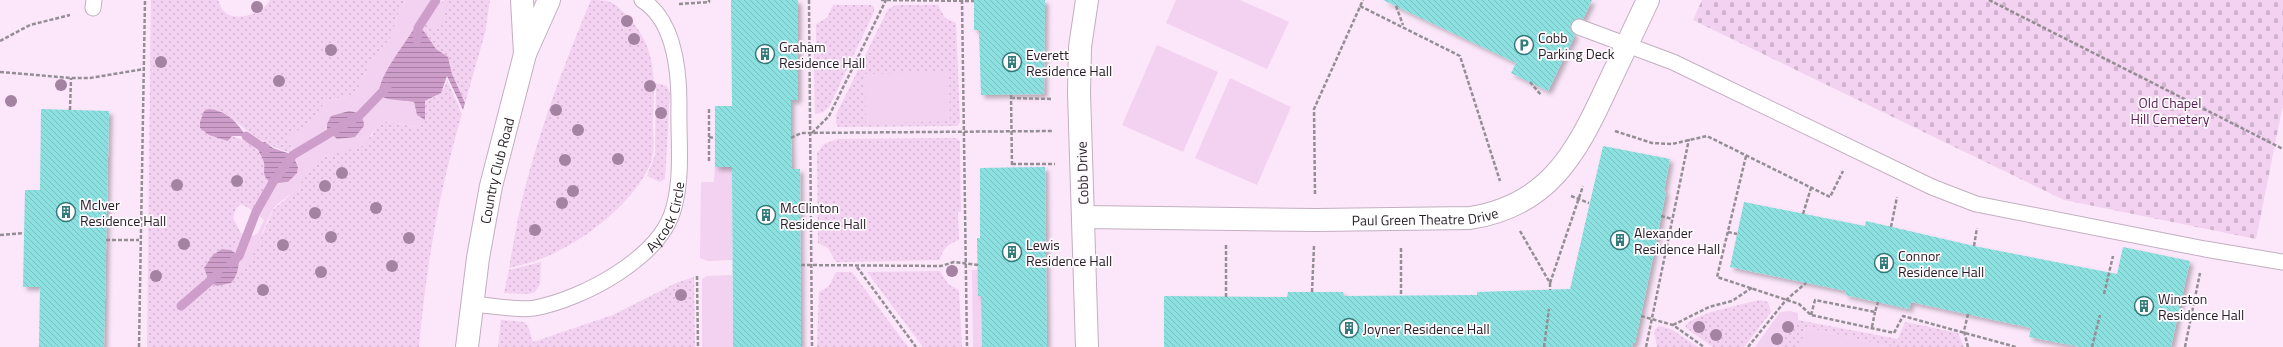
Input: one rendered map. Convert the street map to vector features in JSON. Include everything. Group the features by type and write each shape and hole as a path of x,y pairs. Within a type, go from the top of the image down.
{"street":[{"path":"522,0 525,54"},
{"name":"Country Club Road","path":"467,347 472,304 491,186 525,54 549,0"},
{"name":"Cobb Drive","path":"1087,0 1080,47 1079,93 1087,347"},
{"name":"Paul Green Theatre Drive","path":"1084,217 1316,220 1470,218 1490,215 1510,208 1525,200 1546,185 1561,169 1591,121 1648,0"}],"lane":[{"name":"Aycock Circle","path":"472,304 534,308 564,299 608,280 641,254 662,234 674,208 678,188 679,74 668,34 651,6 642,0"},
{"path":"1579,27 1673,62 1932,187 1976,204 2205,249 2283,262"}],"path":[{"path":"138,347 145,0"},
{"path":"809,0 812,347"},
{"path":"881,0 974,1"},
{"path":"811,133 829,116 886,0"},
{"path":"962,0 967,347"},
{"path":"1312,292 1316,220 1314,109 1363,0"},
{"path":"1989,0 2283,149"},
{"path":"0,41 30,25 94,4"},
{"path":"1360,6 1403,26 1460,56 1510,208 1518,227 1550,283"},
{"path":"1396,6 1403,26"},
{"path":"0,72 71,78 90,78 144,69"},
{"path":"70,110 71,78"},
{"path":"1530,82 1541,95"},
{"path":"1055,99 1011,97 1012,166 1055,164"},
{"path":"709,109 709,161"},
{"path":"791,138 801,133 1055,131"},
{"path":"709,137 715,138"},
{"path":"1647,347 1689,139"},
{"path":"1746,156 1716,277 1753,287 1798,304 1811,314 1894,333 1903,316 2016,347"},
{"path":"1550,290 1550,283 1577,200 1586,178"},
{"path":"1803,214 1811,188"},
{"path":"1567,193 1577,200 1589,203"},
{"path":"1891,227 1897,195"},
{"path":"1661,216 1672,219"},
{"path":"1974,246 1977,226"},
{"path":"1728,232 1737,234"},
{"path":"0,236 24,233"},
{"path":"106,240 139,240"},
{"path":"1401,241 1401,294"},
{"path":"1226,242 1226,297"},
{"path":"2185,347 2205,249"},
{"path":"2104,294 2113,253"},
{"path":"801,265 941,266 954,262 965,265 978,265"},
{"path":"856,266 916,347"},
{"path":"697,276 698,347"},
{"path":"1748,347 1786,300 1806,283"},
{"path":"1672,325 1709,307 1732,301 1753,287"},
{"path":"1811,314 1814,300 1875,312"},
{"path":"1872,327 1878,302"},
{"path":"1544,347 1549,308"},
{"path":"1968,314 1964,332 1968,347"},
{"path":"2092,347 2100,315"},
{"path":"1641,316 1672,325 1704,347"}],"shaded area":[{"path":"0,0 2283,0 2283,347 0,347"},
{"path":"418,28 423,30 436,49 448,57 452,74 465,103 463,110 447,76 441,93 425,101 425,120 417,115 414,102 388,99 380,96 379,90 391,63 413,30"},
{"path":"209,109 216,110 226,115 238,125 246,136 232,136 228,141 209,135 200,128 200,122 204,111"},
{"path":"349,111 355,112 360,116 363,120 364,126 355,137 337,139 327,129 327,124 331,116"},
{"path":"265,142 273,148 293,155 298,167 297,173 288,182 271,182 265,176 264,163 257,143"},
{"path":"222,249 231,250 239,256 238,267 237,274 231,283 217,286 209,282 204,268 213,255"}],"green space":[{"path":"151,0 218,0 225,13 240,17 258,12 267,5 270,0 406,0 397,17 392,36 370,63 356,94 326,101 312,121 289,137 292,153 273,147 249,132 225,113 228,141 232,136 243,140 256,149 262,157 266,179 268,181 252,210 241,204 236,208 233,218 241,233 238,242 231,250 222,249 204,268 207,277 177,306 183,308 213,284 217,286 231,283 263,233 273,210 296,190 311,166 318,160 372,136 376,127 387,121 415,127 425,116 425,101 439,94 444,88 447,80 462,114 434,229 425,288 419,347 147,347"},
{"path":"406,0 431,0 435,3 441,2 447,5 440,26 433,28 425,23 423,30 418,28 412,33 406,50 406,102 414,102 417,115 425,120 416,127 387,121 376,127 365,145 323,157 317,161 297,189 277,204 272,211 254,253 235,278 239,256 231,250 238,242 241,233 253,236 258,233 264,220 252,210 268,181 288,182 298,167 288,137 312,121 326,101 356,94 370,63 392,36 397,17"},
{"path":"444,0 490,0 485,33 465,103 452,74 450,62 436,49 423,30 425,23 440,26 446,5 441,2"},
{"path":"591,0 609,2 621,9 639,31 646,43 650,55 654,80 654,146 651,164 628,197 602,223 587,234 572,244 541,259 509,268 521,204 537,145 558,82"},
{"path":"1176,0 1240,0 1289,22 1267,69 1166,23"},
{"name":"Old Chapel Hill Cemetery","path":"1702,0 2283,0 2283,104 2256,239 2064,200 1693,20"},
{"path":"833,5 871,5 874,7 874,12 829,107 823,112 815,114 814,67 817,66 817,63 814,62 814,53 816,52 816,24 827,18"},
{"path":"896,5 938,5 945,18 956,23 960,122 957,126 838,127 836,123 836,115 888,9"},
{"path":"1157,45 1218,72 1183,152 1122,125"},
{"path":"949,72 950,121 866,124 865,74"},
{"path":"1230,78 1291,107 1257,185 1195,158"},
{"path":"656,83 667,86 670,93 665,179 660,182 647,176 655,155"},
{"path":"956,138 960,141 961,212 958,212 959,240 946,247 940,260 836,262 828,248 818,243 817,153 824,144 838,139"},
{"path":"715,167 735,167 732,170 732,260 708,261 700,258 701,182 714,182"},
{"path":"541,262 540,284 535,292 529,294 504,293 509,270"},
{"path":"972,270 978,270 978,296 981,296 982,347 973,347"},
{"path":"940,271 948,284 959,290 962,347 923,347 867,272"},
{"path":"836,272 852,272 908,347 817,347 819,292 829,286"},
{"path":"732,275 733,347 702,347 702,279 707,276"},
{"path":"694,277 695,347 498,347 501,320 524,322 528,326 533,342 613,315 676,283"},
{"path":"1759,300 1768,302 1771,312 1744,347 1713,347 1685,327 1690,322 1707,314"},
{"path":"1790,311 1798,313 1798,320 1778,347 1755,347 1780,312"},
{"path":"1798,320 1898,339 1905,322 1958,333 1964,347 1892,347 1805,327 1801,347 1778,347"},
{"path":"1659,326 1671,329 1698,347 1657,347 1654,331"},
{"path":"1805,327 1892,347 1801,347"}],"building":[{"name":"McClinton Residence Hall","path":"731,0 798,0 798,100 791,100 791,138 792,169 800,169 801,347 733,347 732,167 715,167 715,106 732,106"},
{"name":"Everett Residence Hall","path":"974,0 1045,0 1044,94 981,95 979,30 974,30"},
{"name":"Cobb Parking Deck","path":"1383,0 1592,0 1583,19 1577,18 1571,24 1570,29 1575,35 1548,91 1511,73 1516,63"},
{"name":"McIver Residence Hall","path":"41,109 109,111 104,347 39,347 40,287 23,287 25,190 40,190"},
{"path":"1603,146 1670,159 1664,191 1666,192 1655,248 1635,343 1633,343 1632,347 1164,347 1164,296 1287,297 1288,292 1343,292 1344,296 1477,295 1477,292 1570,289"},
{"name":"Lewis Residence Hall","path":"1045,167 1047,347 982,347 981,296 978,296 977,238 980,238 980,168"},
{"name":"Connor Residence Hall","path":"1744,202 1865,226 1866,221 1974,246 2117,274 2123,247 2190,261 2171,347 2080,347 2029,337 2031,328 1911,302 1909,309 1845,295 1846,291 1730,267"}],"waterway":[{"path":"417,40 418,28 436,0"},
{"path":"231,263 239,256 256,212 273,182 293,155 360,115 387,87"},
{"path":"246,136 266,150"},
{"path":"181,306 218,274"}],"place":[{"name":"Cobb Parking Deck","path":"1524,45"},
{"name":"Graham Residence Hall","path":"765,54"},
{"name":"Everett Residence Hall","path":"1012,62"},
{"name":"McIver Residence Hall","path":"66,212"},
{"name":"McClinton Residence Hall","path":"766,215"},
{"name":"Alexander Residence Hall","path":"1620,240"},
{"name":"Lewis Residence Hall","path":"1012,252"},
{"name":"Connor Residence Hall","path":"1884,263"},
{"name":"Winston Residence Hall","path":"2144,306"},
{"name":"Joyner Residence Hall","path":"1349,328"}]}
